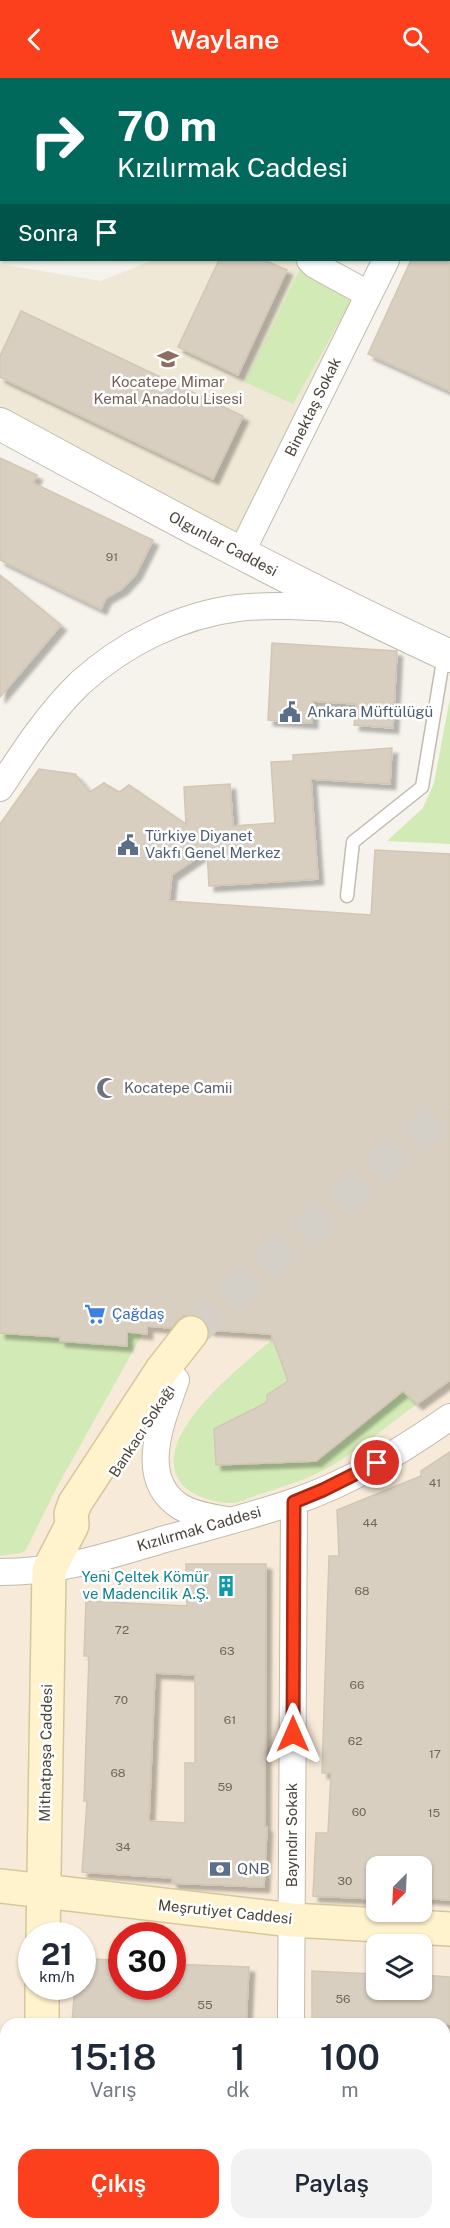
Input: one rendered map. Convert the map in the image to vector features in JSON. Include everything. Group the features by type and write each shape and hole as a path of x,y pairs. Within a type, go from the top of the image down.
{"main road":[{"name":"Bankacı Sokağı","path":"49,1570 72,1525 71,1514 75,1503 162,1370 201,1334 176,1380 89,1513 72,1525"},
{"name":"Mithatpaşa Caddesi","path":"43,1922 49,1570"},
{"name":"Meşrutiyet Caddesi","path":"0,1886 292,1920 450,1929"},
{"path":"42,2000 42,2018"}],"street":[{"path":"311,261 368,294"},
{"name":"Binektaş Sokak","path":"240,555 385,261"},
{"name":"Olgunlar Caddesi","path":"0,424 240,555 347,609 447,655"},
{"path":"0,788 41,729 80,683 128,647 153,633 180,623 237,609 299,607 347,609"},
{"path":"176,1380 156,1443 160,1480 167,1494 183,1508 227,1521"},
{"name":"Kızılırmak Caddesi","path":"0,1572 49,1570 91,1561 294,1502 359,1473 396,1453 450,1417"},
{"name":"Bayındır Sokak","path":"291,2018 294,1502"}],"lane":[{"path":"347,896 352,842 422,787 447,655"}],"shaded area":[{"name":"Kocatepe Mimar Kemal Anadolu Lisesi","path":"151,261 312,261 368,294 240,555 0,424 0,264 101,281"},
{"path":"450,1107 450,2018 0,2018 0,1333 60,1337 60,1341 126,1346 127,1332 147,1334 147,1326 195,1329"}],"green space":[{"path":"300,269 354,296 293,404 245,382"},
{"path":"450,698 450,844 387,841 423,808 434,783"},
{"path":"127,1332 143,1333 57,1487 26,1550 0,1556 0,1333 60,1337 60,1341 126,1346"},
{"path":"278,1335 284,1342 276,1349 288,1381 267,1395 267,1402 252,1408 247,1420 214,1429 216,1465 316,1461 403,1391 417,1404 342,1459 309,1477 234,1503 217,1502 196,1495 181,1483 174,1464 177,1444 188,1423 224,1381"}],"building":[{"path":"219,261 266,261 287,270 238,375 178,347"},
{"path":"411,261 450,261 450,391 368,354"},
{"path":"21,311 243,416 213,479 0,377 0,356"},
{"path":"0,458 37,475 33,483 153,540 136,574 122,589 106,598 101,609 0,560"},
{"path":"0,575 61,625 0,697"},
{"name":"Ankara Müftülügü","path":"272,643 397,651 393,728 354,725 356,704 313,701 312,723 268,720"},
{"path":"392,748 390,784 311,779 318,879 209,886 207,851 172,875 169,901 371,915 375,850 450,854 450,1380 417,1404 403,1391 316,1461 216,1465 214,1429 267,1402 267,1395 288,1381 271,1334 209,1330 203,1319 193,1314 183,1316 171,1328 147,1326 147,1334 127,1332 127,1346 60,1341 60,1337 0,1333 0,824 39,769 75,774 90,792 104,783 119,792 129,785 186,824 184,787 230,784 233,826 275,823 271,762 293,761 293,755"},
{"path":"450,1452 450,1900 432,1899 432,1856 366,1856 366,1899 313,1896 316,1833 328,1833 331,1773 322,1773 329,1556 339,1556 337,1510 421,1476 421,1471"},
{"path":"186,1564 266,1564 265,1827 267,1827 264,1887 172,1883 172,1878 82,1872 87,1801 84,1801 89,1656 84,1656 86,1601 187,1606","holes":["155,1673 195,1675 195,1763 185,1763 185,1823 149,1821"]},
{"path":"96,1959 108,1960 108,2000 186,2000 186,1965 249,1967 246,2018 72,2018 74,2000 96,2000"},
{"path":"312,1971 366,1974 366,2000 432,2000 432,1976 450,1977 450,2018 312,2018"}],"tunnel":[{"path":"191,1333 450,1107"}],"place":[{"name":"Kocatepe Mimar Kemal Anadolu Lisesi","path":"168,359"},
{"name":"Ankara Müftülügü","path":"290,712"},
{"name":"Türkiye Diyanet Vakfı Genel Merkez","path":"128,845"},
{"name":"Kocatepe Camii","path":"107,1088"},
{"name":"Çağdaş","path":"95,1314"},
{"name":"Yeni Çeltek Kömür ve Madencilik A.Ş.","path":"226,1586"},
{"name":"QNB","path":"220,1869"}],"route":[{"path":"293,1734 294,1502 377,1463"}]}
